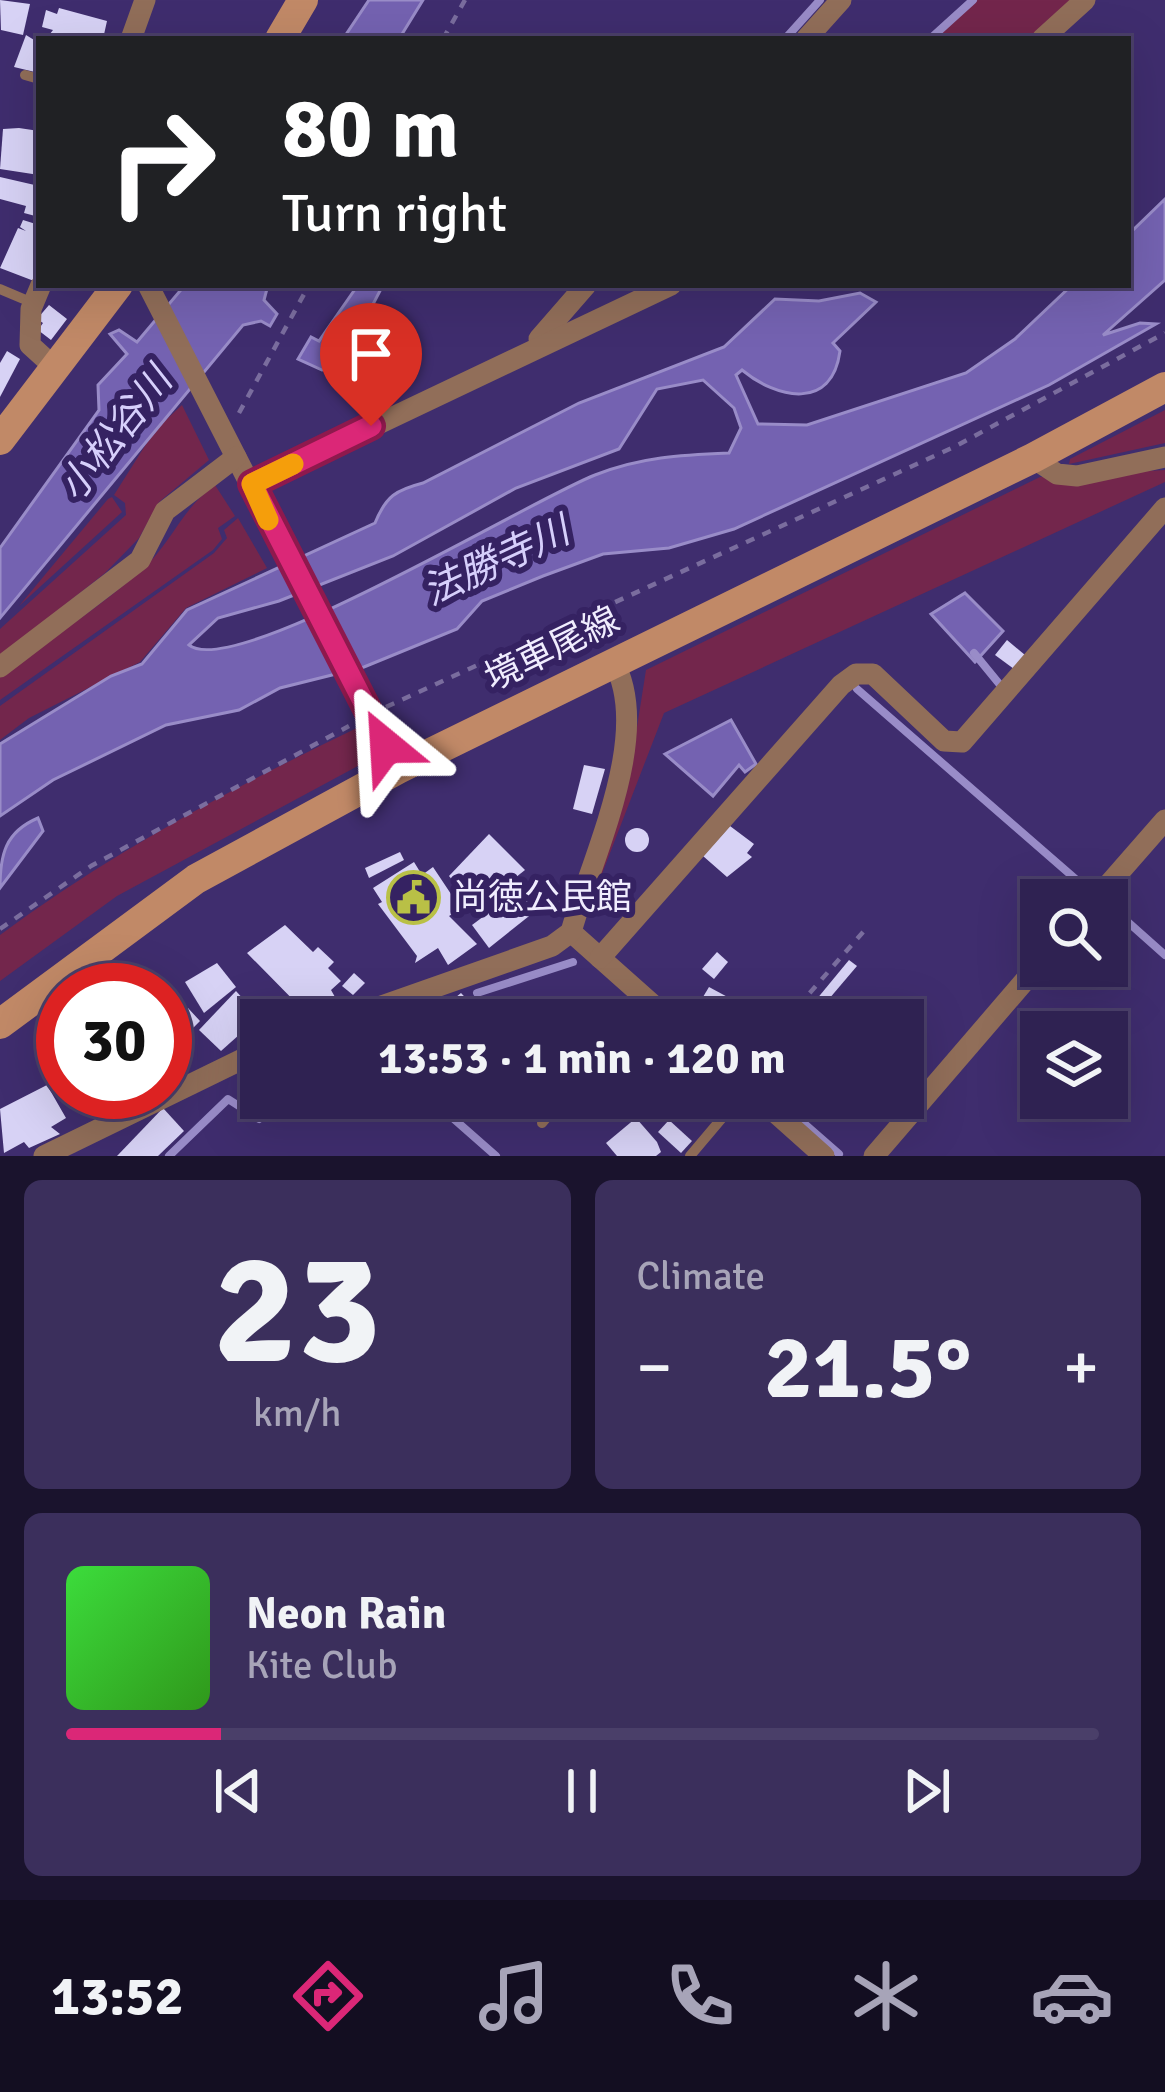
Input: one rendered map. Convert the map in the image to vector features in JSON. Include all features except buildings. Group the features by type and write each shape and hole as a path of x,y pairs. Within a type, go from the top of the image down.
{"main road":[{"path":"282,36 303,0"},
{"path":"0,440 52,365 116,288"},
{"name":"境車尾線","path":"0,1024 196,880 392,758 613,661 1033,458 1165,387"}],"street":[{"path":"132,36 145,0"},
{"path":"809,36 841,0"},
{"path":"1045,36 1085,0"},
{"path":"150,288 392,758"},
{"path":"531,348 583,288"},
{"path":"256,495 531,348 663,288"},
{"path":"37,294 30,345 52,365"},
{"path":"0,667 140,560 165,511 232,449"},
{"path":"1033,458 1057,474 1077,476 1163,461"},
{"path":"601,958 842,685 856,674 873,674 944,741 962,742 1165,508"},
{"path":"401,999 551,946 572,932 626,747 627,685 613,661"},
{"path":"1113,879 1165,820"},
{"path":"572,932 646,999"},
{"path":"874,1156 1020,986"},
{"path":"44,1156 240,1060"},
{"path":"783,1119 824,1156"}],"lane":[{"path":"25,75 36,78"},
{"path":"0,289 37,294"},
{"path":"542,1123 545,1119"},
{"path":"690,1156 721,1119"}],"path":[{"path":"445,36 465,0"},
{"path":"232,449 308,288"},
{"path":"382,710 955,447 1165,333"},
{"path":"0,929 91,866 361,720"},
{"path":"805,999 865,931"}],"shaded area":[{"path":"975,0 1077,0 1036,36 934,36"},
{"path":"182,405 209,460 159,502 139,538 105,573 0,656 0,629 126,515 125,503 114,495 155,430"},
{"path":"1165,410 1165,443 1069,464 1070,459"},
{"path":"1165,470 1165,482 664,713 583,923 637,727 646,670 1040,477"},
{"path":"215,485 235,516 218,528 222,539 213,550 0,700 0,676 143,569"},
{"path":"112,497 122,512 19,606 108,499"},
{"path":"238,518 267,568 186,608 140,662 29,718 0,740 0,706 214,553 227,538 224,530"},
{"path":"361,726 374,749 369,760 117,896 0,981 0,935 176,822"}],"water":[{"path":"369,0 423,0 401,36 345,36"},
{"name":"法勝寺川","path":"1165,199 1165,280 1103,335 1140,323 1156,324 1049,385 734,529 669,548 603,554 482,601 457,629 364,667 280,688 239,710 166,725 53,780 0,816 0,744 111,676 142,664 187,610 375,523 383,506 399,492 579,403 724,347 775,299 819,301 860,293 876,302 833,343 840,351 835,370 815,391 786,393 742,370 736,375 758,424 807,425 966,373 1015,339 1069,288 1131,288 1131,232","holes":["703,380 734,408 741,428 729,453 661,458 595,475 385,582 263,637 217,649 189,645 218,618 279,601 393,556 516,488 619,449 657,389"]},
{"name":"小松谷川","path":"182,288 267,288 264,300 277,314 270,326 261,321 243,325 0,618 0,548 99,410 98,385 127,354 110,334 119,330 137,342"},
{"path":"356,288 381,288 340,368 322,370 298,359 311,337 319,341"},
{"path":"965,593 1003,631 975,662 931,614"},
{"path":"731,720 756,764 745,772 739,765 713,796 665,754"},
{"path":"38,818 43,831 0,888 1,865 11,838"}],"waterway":[{"path":"788,36 820,0"},
{"path":"933,36 973,0"},
{"path":"974,653 1001,686"},
{"path":"857,689 1076,879"},
{"path":"1128,922 1165,955"},
{"path":"477,993 573,962"},
{"path":"169,1156 228,1099 240,1107"},
{"path":"454,1119 496,1156"},
{"path":"799,1119 839,1154"}],"slow traffic":[{"path":"268,520 252,484 293,464"}],"place":[{"name":"尚徳公民館","path":"413,897"}],"route":[{"path":"371,426 252,484 386,746"}]}
